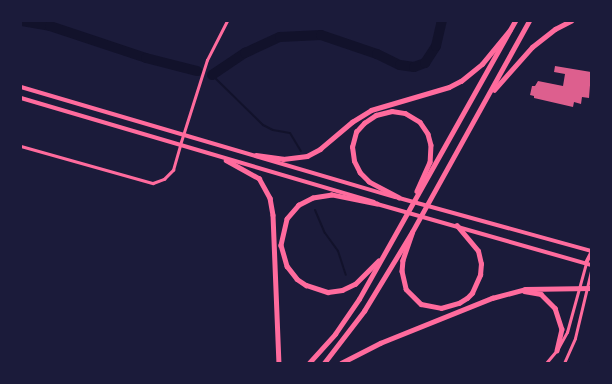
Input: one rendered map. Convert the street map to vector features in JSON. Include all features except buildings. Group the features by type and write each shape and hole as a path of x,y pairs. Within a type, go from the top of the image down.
{"highway":[{"path":"256,156 283,159 307,156 320,149 352,122 371,110 449,87 482,64 515,21"},
{"path":"309,363 349,315 515,21"},
{"path":"324,363 359,317 412,232 490,95 529,21"},
{"path":"490,95 532,47 555,29 572,21"},
{"path":"399,198 364,177 356,167 352,154 354,139 360,127 384,112 405,113 420,122 428,134 431,145 430,162 414,199"},
{"path":"226,160 259,178 264,185 272,206 279,363"},
{"path":"378,204 332,195 313,198 299,205 287,219 281,245 287,266 297,280 328,292 342,290 355,284 382,256"},
{"path":"412,232 403,260 402,271 406,289 421,304 441,308 459,303 467,298 477,284 480,274 481,264 478,251 457,226"},
{"path":"342,363 380,343 508,294 538,288 591,288"},
{"path":"508,294 535,292 550,301 558,313 562,329 557,350"}],"main road":[{"path":"21,86 440,210 591,252 567,332 557,350 546,363"},
{"path":"21,98 226,160 588,264"},
{"path":"564,363 571,350 591,271"}],"street":[{"path":"21,146 153,183 164,179 173,170 208,60 227,21"}],"waterway":[{"path":"22,21 50,26 146,58 197,71"},
{"path":"212,75 245,53 280,37 321,35 377,54 400,65 414,67 425,63 436,46 442,21"},
{"path":"212,75 263,125 273,130 290,133 301,151"},
{"path":"315,210 325,233 338,251 346,275"}]}
